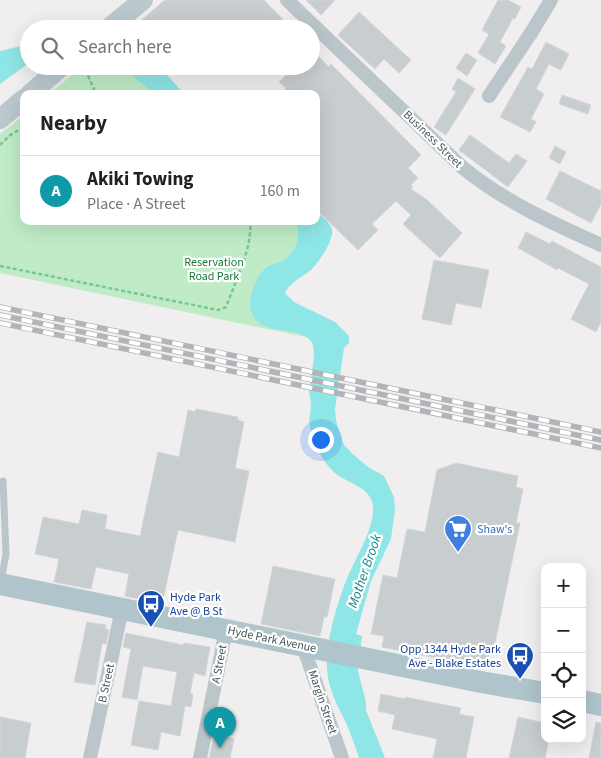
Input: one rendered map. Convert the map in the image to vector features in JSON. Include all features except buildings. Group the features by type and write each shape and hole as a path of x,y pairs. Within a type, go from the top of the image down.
{"main road":[{"path":"119,20 143,0"},
{"path":"35,90 52,75"},
{"path":"0,119 20,102"},
{"name":"Hyde Park Avenue","path":"0,584 541,692"},
{"path":"586,702 601,705"}],"street":[{"name":"Business Street","path":"287,0 308,20"},
{"path":"489,96 532,33 551,0"},
{"name":"Business Street","path":"320,31 479,181 514,203 601,245"},
{"name":"B Street","path":"95,757 122,609"},
{"name":"A Street","path":"200,758 226,630"},
{"name":"Margin Street","path":"312,647 342,758"}],"lane":[{"path":"0,584 6,554 3,481"}],"path":[{"path":"88,75 94,90"},
{"path":"0,145 9,136 20,129"},
{"path":"0,266 218,310 226,307 239,273 250,225"}],"green space":[{"path":"72,75 136,75 157,90 54,90"},
{"name":"Reservation Road Park","path":"20,118 20,225 299,225 299,252 268,271 315,339 0,273 0,134"}],"water":[{"path":"20,46 20,70 0,84 0,51"},
{"path":"132,75 167,75 180,90 149,90"},
{"name":"Mother Brook","path":"320,215 331,226 331,239 314,267 293,283 285,293 294,302 335,322 349,336 349,343 344,348 335,409 339,431 344,445 354,455 368,467 384,476 394,497 395,510 391,539 371,581 356,634 362,636 358,671 366,702 366,710 385,758 359,758 350,731 331,690 327,669 332,624 349,573 369,529 373,508 371,499 364,491 330,469 322,458 314,439 309,422 311,405 309,390 314,358 311,341 305,336 276,329 258,322 252,314 250,302 258,277 262,272 269,266 286,258 294,250 298,240 297,225 320,225"}],"railway":[{"path":"0,307 601,432"},
{"path":"0,315 601,440"},
{"path":"0,323 601,448"}],"place":[{"name":"Shaw's","path":"458,553"},
{"name":"Hyde Park Ave @ B St","path":"151,628"},
{"name":"Opp 1344 Hyde Park Ave - Blake Estates","path":"520,680"},
{"name":"Akiki Towing","path":"220,748"}]}
